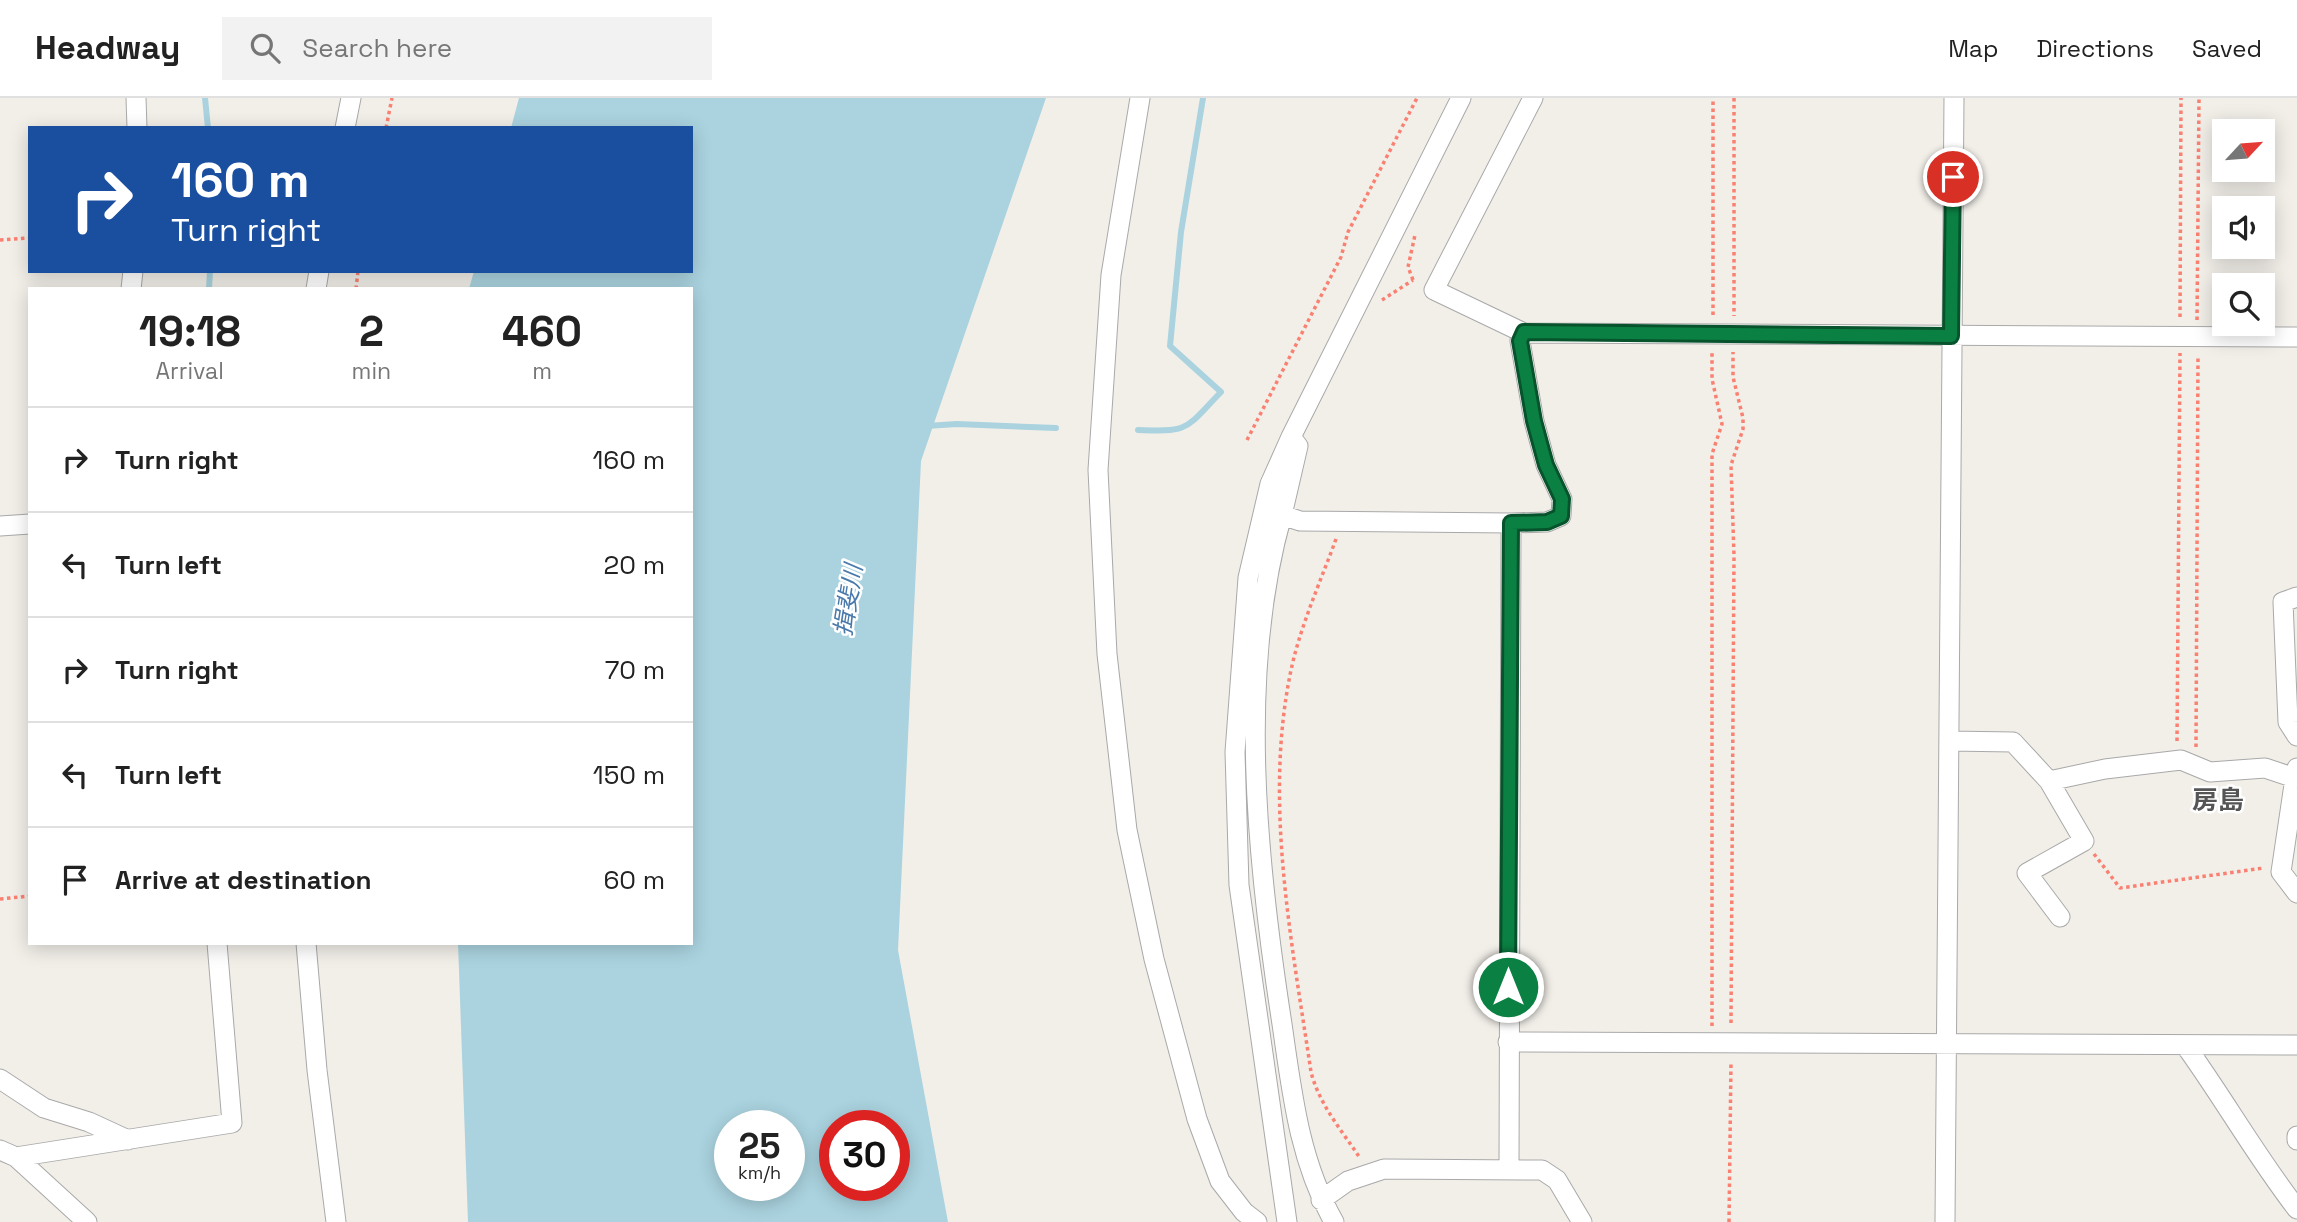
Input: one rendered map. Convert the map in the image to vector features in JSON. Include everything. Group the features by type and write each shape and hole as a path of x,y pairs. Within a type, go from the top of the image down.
{"street":[{"path":"136,98 137,126"},
{"path":"345,126 351,98"},
{"path":"1140,98 1111,275 1098,470 1107,654 1127,830 1154,959 1197,1119 1220,1181 1244,1212 1257,1222"},
{"path":"1287,1222 1239,885 1235,752 1248,578 1270,484 1461,98"},
{"path":"1533,98 1434,290 1524,332 2297,337"},
{"path":"1945,1222 1954,98"},
{"path":"1282,515 1300,522 1511,523 1547,522 1561,516 1562,499 1546,465 1534,421 1520,341 1524,332"},
{"path":"1291,437 1297,446 1269,561 1259,656 1255,784 1269,943 1298,1129 1321,1200 1334,1222"},
{"path":"1509,1169 1511,523"},
{"path":"0,526 28,524"},
{"path":"2297,597 2283,601 2288,722 2297,736"},
{"path":"1949,741 2013,742 2049,781 2084,841 2027,873 2060,917"},
{"path":"2049,781 2105,769 2186,763 2210,772 2265,768 2296,773 2282,869 2285,879 2297,892"},
{"path":"8,1154 232,1124 217,945"},
{"path":"306,945 317,1070 336,1222"},
{"path":"1508,1042 2297,1045"},
{"path":"2185,1045 2225,1100 2263,1165 2297,1209"},
{"path":"0,1079 44,1108 89,1122 128,1140"},
{"path":"8,1154 87,1222"},
{"path":"1321,1200 1348,1181 1384,1169 1542,1170 1557,1180 1582,1222"}],"path":[{"path":"386,126 392,98"},
{"path":"1247,440 1340,257 1348,232 1417,98"},
{"path":"1713,98 1712,379 1722,424 1712,454 1722,1043 1729,1222"},
{"path":"1722,1043 1734,556 1731,465 1743,418 1733,377 1734,98"},
{"path":"2181,98 2189,336 2186,763"},
{"path":"2186,763 2189,336 2199,98"},
{"path":"0,240 28,238"},
{"path":"1378,302 1413,280 1436,286"},
{"path":"1343,521 1290,674 1282,738 1281,821 1299,990 1315,1087 1370,1173"},
{"path":"2084,841 2120,888 2250,869 2282,869"},
{"path":"0,899 28,897"}],"water":[{"name":"揖斐川","path":"519,98 1046,98 921,461 898,950 948,1222 468,1222 458,945 693,945 693,287 470,287 473,273 693,273 693,126 512,126"}],"waterway":[{"path":"205,98 208,126"},
{"path":"1138,430 1168,430 1186,426 1221,392 1170,346 1181,232 1203,98"},
{"path":"209,287 210,273"},
{"path":"926,426 957,424 1056,428"}],"district":[{"name":"房島","path":"2218,800"}],"route":[{"path":"1508,987 1511,523 1547,522 1561,516 1562,499 1546,465 1534,421 1520,341 1524,332 1951,336 1953,177"}]}
